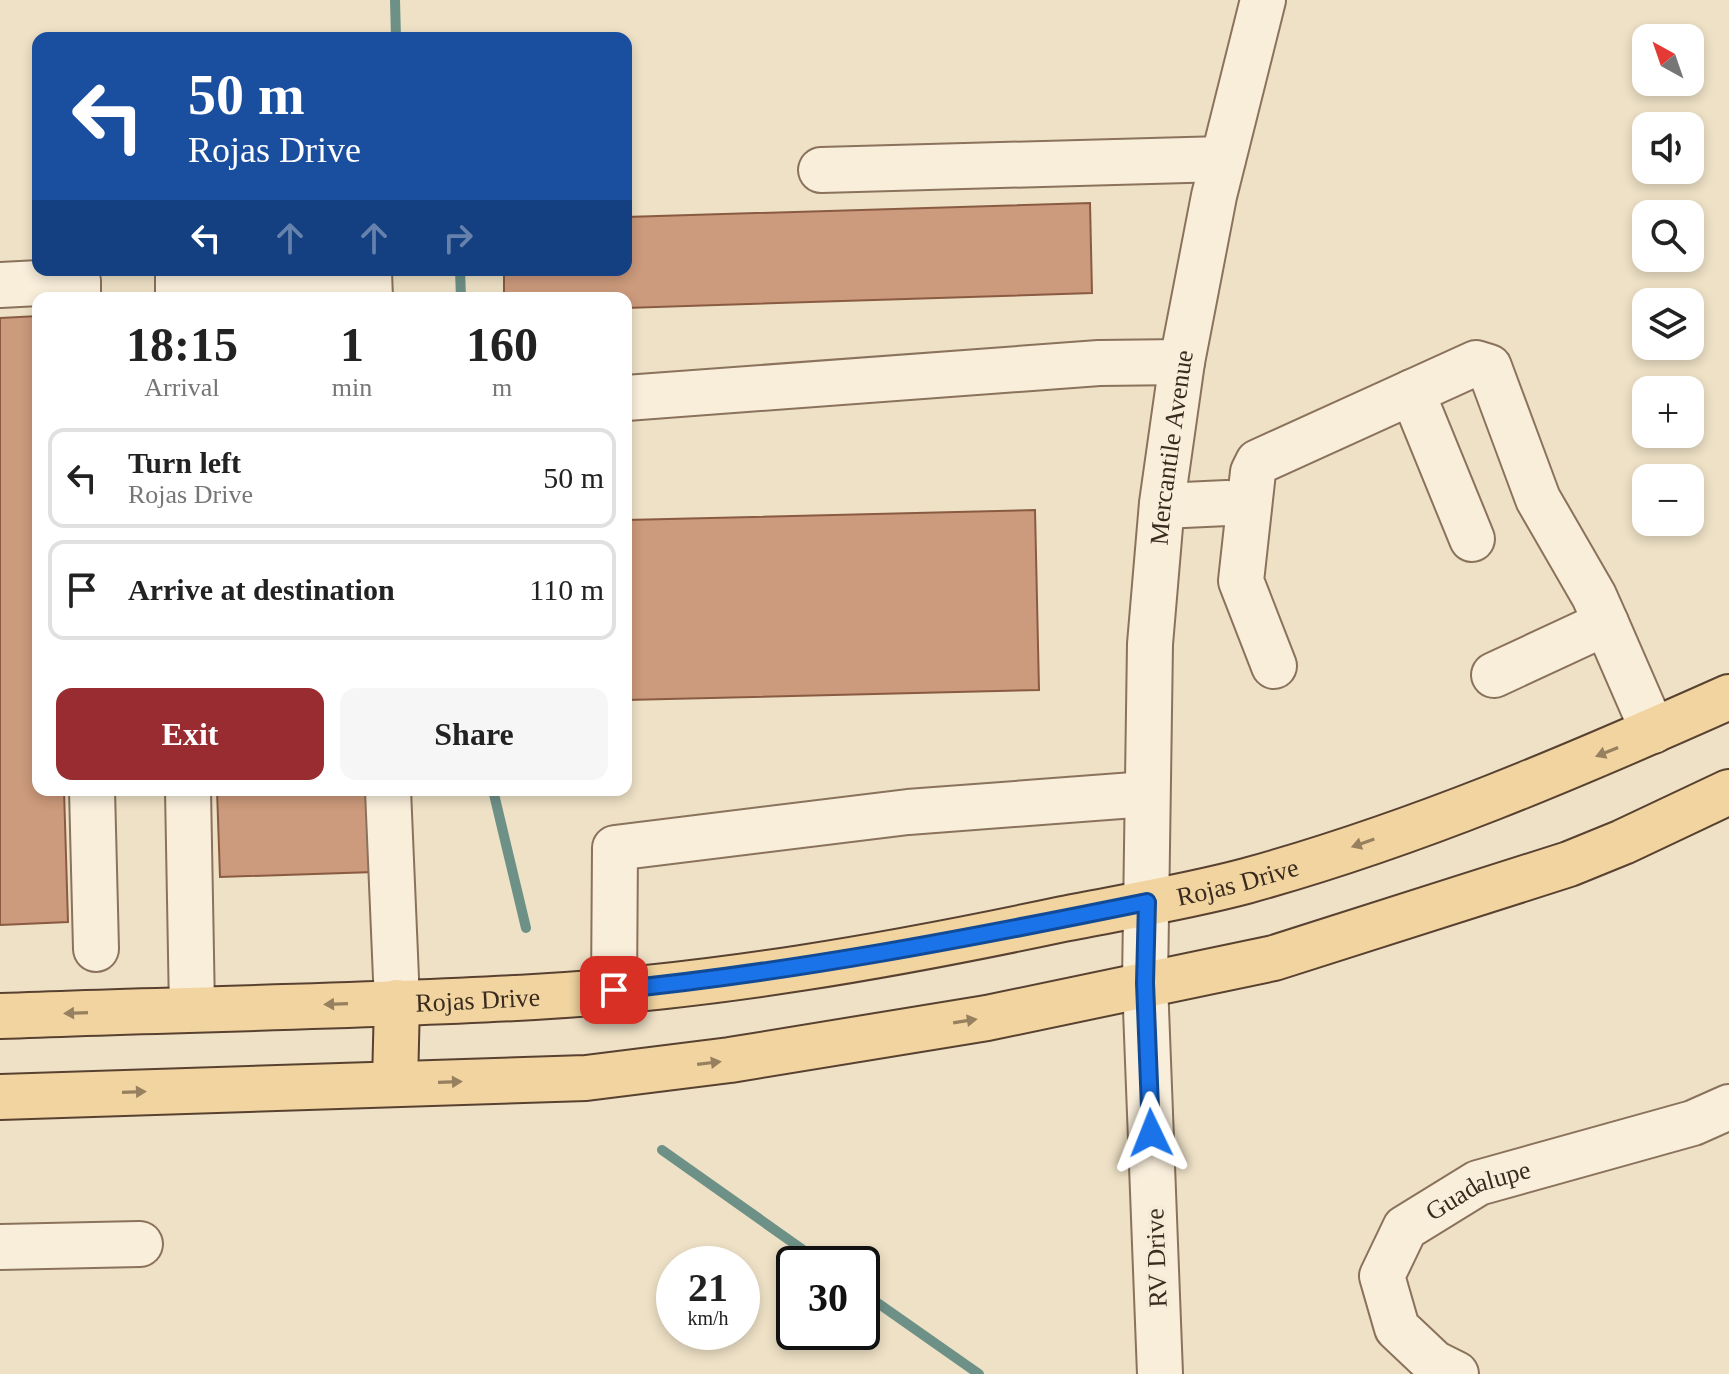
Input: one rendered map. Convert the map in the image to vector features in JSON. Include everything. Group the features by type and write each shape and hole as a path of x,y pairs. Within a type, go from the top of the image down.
{"main road":[{"name":"Rojas Drive","path":"0,1016 537,997 816,965 984,936 1215,888 1314,860 1491,799 1729,697"},
{"path":"0,1097 586,1078 730,1060 987,1018 1274,958 1569,864 1729,792"},
{"path":"395,1084 397,1002"}],"street":[{"name":"Mercantile Avenue","path":"1147,902 1150,644 1162,506 1182,362 1223,159 1263,0"},
{"path":"821,170 1223,159"},
{"path":"0,285 78,281 78,292"},
{"path":"632,398 1083,364 1182,362"},
{"path":"1274,666 1241,581 1253,472 1258,462 1476,363 1489,367 1538,499 1594,596 1653,731"},
{"path":"1412,392 1472,539"},
{"path":"1162,506 1227,503 1249,506"},
{"path":"1494,675 1606,623"},
{"path":"614,990 615,848 908,812 1147,794"},
{"path":"92,796 96,949"},
{"path":"188,796 192,1009"},
{"path":"388,796 397,1002"},
{"name":"RV Drive","path":"1147,902 1145,983 1160,1374"},
{"name":"Guadalupe","path":"1456,1374 1434,1363 1397,1328 1382,1276 1405,1228 1478,1183 1693,1123 1729,1107"},
{"path":"0,1247 140,1244"}],"building":[{"path":"1090,203 1092,293 632,308 632,292 504,292 504,276 632,276 632,217"},
{"path":"32,316 32,796 64,796 68,922 0,925 0,318"},
{"path":"1035,510 1039,690 632,700 632,520"},
{"path":"217,796 371,796 374,872 220,877"}],"waterway":[{"path":"395,0 396,32"},
{"path":"460,276 461,292"},
{"path":"494,796 526,928"},
{"path":"662,1150 798,1246"},
{"path":"880,1305 979,1374"}],"route":[{"path":"614,990 816,965 984,936 1147,902 1145,983 1151,1133"}]}
